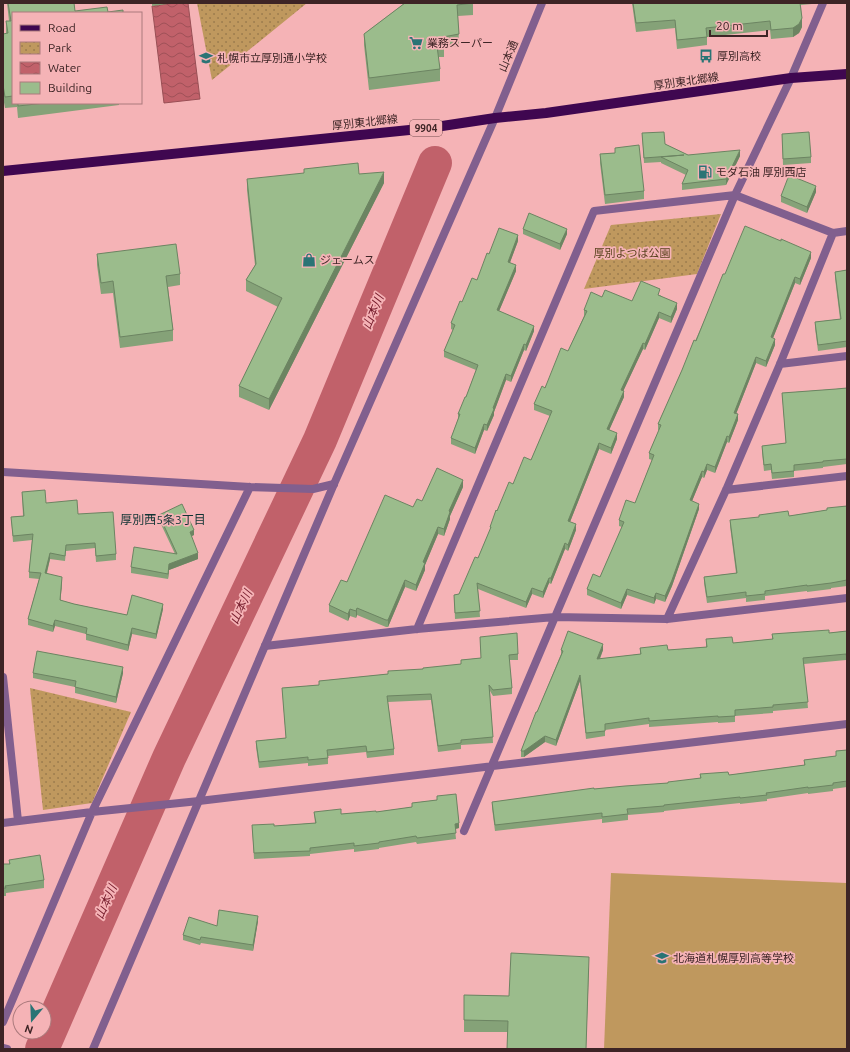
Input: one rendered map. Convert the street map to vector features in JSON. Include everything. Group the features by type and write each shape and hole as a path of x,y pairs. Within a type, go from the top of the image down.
{"main road":[{"name":"厚別東北郷線","path":"3,171 429,128 791,78 847,74"}],"street":[{"name":"山本通","path":"93,1049 334,484 494,118 542,3"},
{"path":"464,831 736,195 791,78 823,3"},
{"path":"417,630 594,211 736,195 833,233 847,231"},
{"path":"667,619 726,490 780,364 833,233"},
{"path":"780,364 847,356"},
{"path":"3,472 274,488 313,489 334,484"},
{"path":"726,490 847,476"},
{"path":"3,1022 92,812 250,486"},
{"path":"265,646 555,617 667,619 847,598"},
{"path":"3,677 5,713 18,821"},
{"path":"3,823 847,724"}],"green space":[{"path":"197,3 307,3 212,80"},
{"name":"厚別よつば公園","path":"721,214 697,274 584,289 611,225"},
{"path":"30,688 131,712 92,803 43,810"},
{"path":"611,873 847,883 847,1049 604,1049"}],"water":[{"path":"188,3 200,99 164,103 152,6"}],"building":[{"path":"8,3 74,3 75,11 107,7 108,12 12,12 12,96 5,97 3,85 3,34 8,33 6,21 11,21"},
{"path":"405,3 473,3 457,5 459,34 443,37 444,46 437,46 440,69 369,78 364,34"},
{"path":"633,3 800,3 802,18 799,24 793,28 771,30 770,21 706,28 707,37 677,40 675,20 636,23"},
{"path":"123,10 123,12 108,12"},
{"path":"18,104 36,104 18,106"},
{"path":"664,132 665,144 688,155 740,150 726,179 682,184 688,170 661,157 684,155 644,158 642,133"},
{"path":"809,132 811,157 783,159 782,134"},
{"path":"639,145 644,191 605,195 600,154 615,153 615,148"},
{"path":"358,163 359,174 384,172 269,399 239,386 282,298 246,280 256,264 247,179 304,173 304,169"},
{"path":"789,175 816,186 807,207 781,196"},
{"path":"529,213 567,229 560,244 523,229"},
{"path":"745,226 811,252 800,279 795,277 771,337 775,339 766,361 756,357 734,413 738,414 729,437 727,436 715,467 707,464 704,472 702,471 690,500 699,504 665,596 656,593 654,598 627,589 621,603 587,589 593,574 600,577 624,522 619,520 626,500 635,503 654,455 649,453 661,425 658,424 694,340 696,341 723,274 725,274"},
{"path":"499,228 518,235 508,262 516,265 497,310 534,326 526,345 524,344 511,376 506,374 493,408 494,409 487,425 484,424 475,448 451,438 460,414 458,414 478,365 444,351 455,325 451,323 460,301 462,302 472,278 477,280 487,253 489,254"},
{"path":"176,244 180,274 166,276 173,330 120,337 113,281 101,283 97,254"},
{"path":"847,270 847,341 818,345 815,322 841,319 835,272"},
{"path":"641,281 660,289 658,295 677,303 671,317 659,312 645,344 643,343 621,390 624,391 607,429 617,433 611,448 599,443 568,521 576,524 568,545 565,543 551,578 549,578 543,592 532,588 526,602 477,583 480,611 455,613 454,595 459,594 475,557 478,558 491,527 496,510 497,511 509,482 513,484 524,457 531,460 552,411 534,404 542,386 545,388 561,348 568,351 587,311 584,310 591,292 602,297 605,290 632,301"},
{"path":"847,388 847,459 794,465 794,471 772,473 771,464 764,465 762,446 786,443 782,393"},
{"path":"437,468 463,480 449,511 450,512 444,529 438,527 423,562 425,563 416,585 405,580 388,620 357,608 356,611 350,609 348,614 329,605 341,580 347,582 385,495 413,507 417,499 422,501"},
{"path":"45,490 46,503 77,500 78,514 113,512 116,554 96,556 95,543 66,545 65,556 50,553 45,573 62,577 60,600 127,615 132,595 163,604 156,634 132,628 128,645 86,634 87,628 55,620 53,626 28,619 41,573 29,572 33,534 13,536 11,517 24,516 22,492"},
{"path":"182,504 194,530 190,532 198,553 169,564 168,574 131,567 134,547 177,554 159,515"},
{"path":"847,506 847,580 765,591 765,594 746,596 746,592 707,597 704,577 737,573 730,520 759,517 759,515 788,511 789,516 827,510 827,508"},
{"path":"829,630 829,633 847,631 847,659 846,654 803,658 808,702 735,710 735,716 649,721 649,718 605,724 605,731 586,733 580,675 556,740 545,736 524,751 521,751 536,712 563,651 561,650 568,631 603,644 597,659 641,654 640,648 667,645 668,650 707,647 706,639 732,637 733,643 773,639 772,634"},
{"path":"517,633 518,654 509,655 512,688 493,690 489,685 493,737 461,740 461,743 438,746 431,694 387,696 394,749 367,752 366,746 327,750 328,758 308,760 308,757 259,762 256,741 286,738 282,688 319,685 319,681 388,674 388,671 423,669 461,664 461,660 481,658 480,637"},
{"path":"37,651 123,667 116,697 75,687 76,681 33,673"},
{"path":"847,750 847,781 833,783 833,785 766,793 767,795 627,809 628,814 602,817 602,813 495,825 492,802 594,788 668,783 701,778 700,774 728,772 729,775 805,765 804,760 836,756 836,751"},
{"path":"456,794 459,823 455,824 456,833 417,838 416,836 354,846 354,843 310,848 310,851 254,853 252,825 274,824 274,826 316,823 314,812 341,809 341,814 376,812 412,807 412,803 437,800 437,796"},
{"path":"40,855 44,880 5,886 6,888 3,888 3,864 10,864 9,860"},
{"path":"219,910 258,916 253,945 201,937 200,940 183,935 189,917 217,926"},
{"path":"511,953 589,957 586,1049 507,1049 508,1021 464,1020 464,995 509,996"}],"waterway":[{"name":"山本川","path":"42,1049 169,758 320,440 435,163"}],"place":[{"name":"業務スーパー","path":"416,43"},
{"name":"厚別高校","path":"706,56"},
{"name":"札幌市立厚別通小学校","path":"206,58"},
{"name":"モダ石油 厚別西店","path":"705,172"},
{"name":"ジェームス","path":"309,260"},
{"name":"北海道札幌厚別高等学校","path":"662,958"}],"district":[{"name":"厚別西5条3丁目","path":"163,520"}]}
